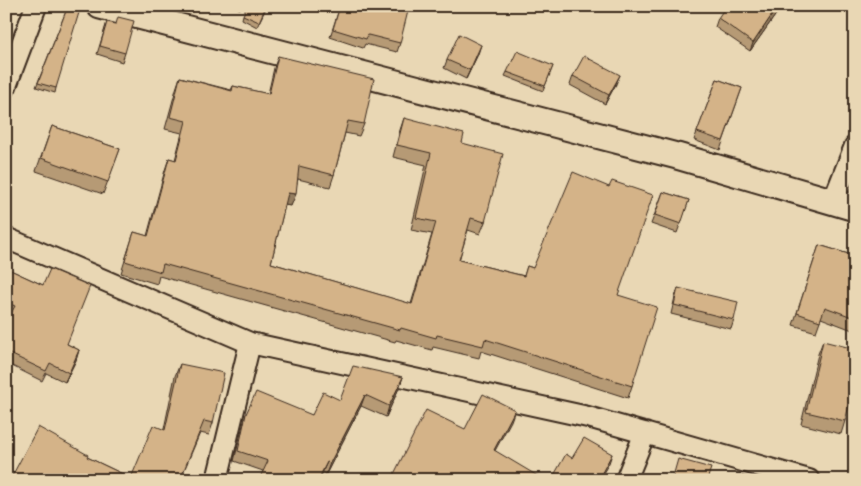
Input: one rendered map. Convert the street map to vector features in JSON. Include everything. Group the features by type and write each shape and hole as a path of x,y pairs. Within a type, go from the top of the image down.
{"street":[{"path":"6,86 36,6"},
{"path":"100,6 677,156 844,205 855,146"},
{"path":"6,238 250,343 588,417 810,480"},
{"path":"218,480 250,343"},
{"path":"626,480 645,433"}],"building":[{"path":"68,6 81,6 56,88 38,83"},
{"path":"247,6 266,6 259,22 243,15"},
{"path":"340,6 393,6 408,11 400,43 368,35 366,39 333,29"},
{"path":"726,6 778,6 753,43 718,18"},
{"path":"118,17 134,21 125,53 100,46 107,22 116,24"},
{"path":"459,34 481,45 470,70 447,60"},
{"path":"517,51 553,66 545,86 507,72"},
{"path":"278,56 374,79 364,124 348,121 334,175 299,166 296,194 288,193 271,263 412,304 436,222 416,218 431,153 397,145 404,118 464,134 462,143 503,154 485,222 471,218 459,260 524,276 527,266 533,268 573,172 609,187 612,181 653,195 618,295 657,307 632,386 485,339 483,346 437,335 436,338 401,328 400,330 163,264 161,272 125,261 134,232 148,236 169,158 176,160 186,121 170,117 180,77 232,91 233,86 269,94"},
{"path":"584,56 620,75 609,95 573,76"},
{"path":"717,79 742,88 723,141 697,132"},
{"path":"52,126 120,149 108,182 41,158"},
{"path":"663,192 689,200 681,224 655,215"},
{"path":"819,245 855,256 855,318 825,307 820,321 797,313"},
{"path":"6,268 43,285 50,269 90,286 67,344 79,350 69,373 50,363 46,371 6,352 6,322 15,306 6,302"},
{"path":"678,288 738,302 734,320 674,305"},
{"path":"823,341 855,349 855,383 845,421 806,412"},
{"path":"180,364 224,373 213,423 204,421 180,480 10,480 38,427 88,455 87,457 131,478 153,425 165,430"},
{"path":"353,366 403,377 389,406 365,395 330,463 327,462 318,480 259,480 268,461 238,451 246,414 256,392 312,415 323,392 340,400"},
{"path":"483,394 515,410 494,450 541,478 541,480 391,480 426,410 465,429"},
{"path":"584,438 612,454 598,480 559,480 553,477 566,454 572,458"},
{"path":"678,459 711,468 707,480 672,480"},
{"path":"742,476 765,480 742,480"}]}
